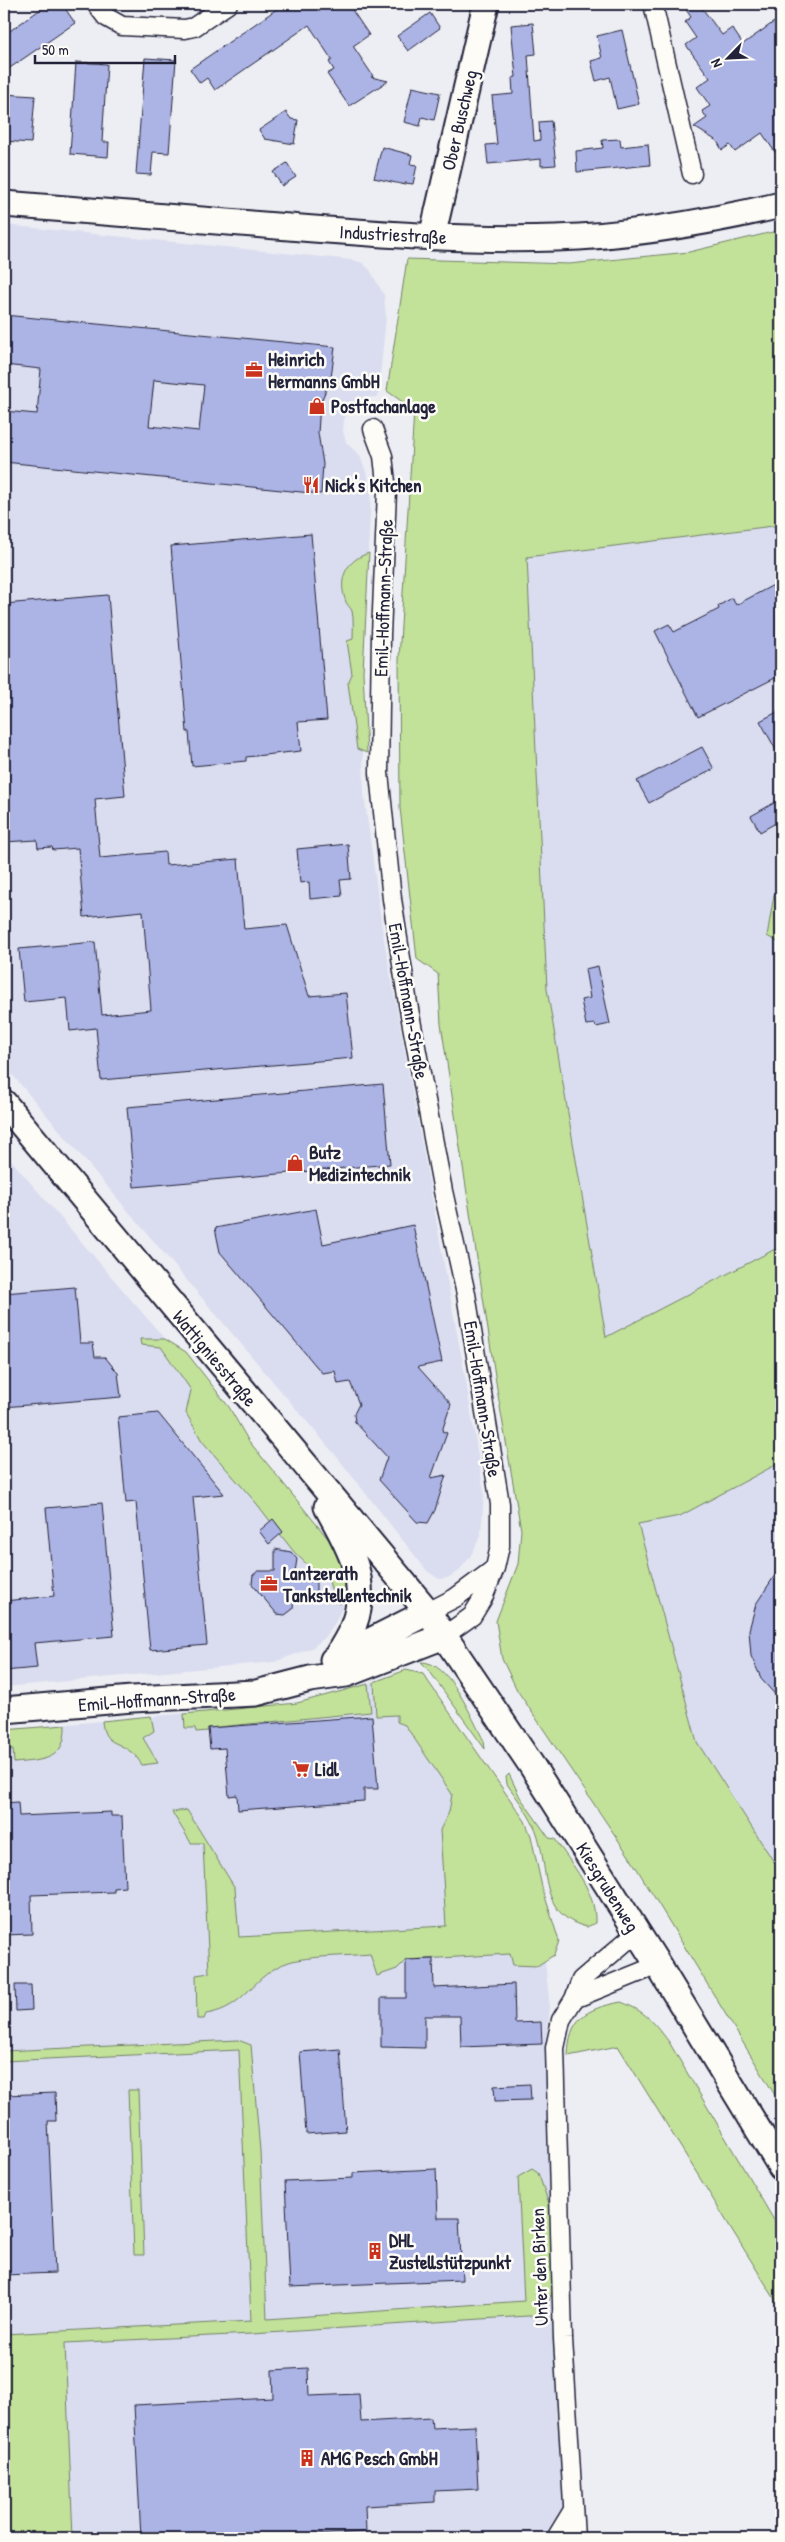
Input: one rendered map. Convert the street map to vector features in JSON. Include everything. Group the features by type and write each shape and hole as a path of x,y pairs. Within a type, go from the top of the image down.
{"main road":[{"name":"Ober Buschweg","path":"432,237 486,4"},
{"name":"Industriestraße","path":"4,204 432,237 558,238 699,223 781,205"},
{"name":"Wattigniesstraße","path":"4,1103 428,1612"},
{"path":"302,1462 335,1522 357,1568 361,1594 354,1625 336,1658"},
{"name":"Kiesgrubenweg","path":"428,1612 532,1766 658,1965 781,2168"},
{"name":"Emil-Hoffmann-Straße","path":"310,1679 336,1658 428,1612"},
{"name":"Emil-Hoffmann-Straße","path":"4,1710 132,1699 256,1693 310,1679 346,1674 444,1636"}],"street":[{"path":"96,4 106,17 122,26 185,29 194,27 228,4"},
{"path":"653,4 692,174"},
{"name":"Emil-Hoffmann-Straße","path":"373,428 383,456 387,491 381,635 379,773 392,899 408,1004 443,1191 466,1294 495,1467 500,1512 500,1546 495,1568 483,1598 472,1616 444,1636"},
{"name":"Emil-Hoffmann-Straße","path":"428,1612 455,1598 495,1568"},
{"name":"Unter den Birken","path":"575,2538 563,2339 555,2048 561,2020 574,1999 582,1980 637,1932"},
{"path":"574,1999 658,1965"},
{"path":"556,2538 573,2510"}],"shaded area":[{"path":"4,225 353,260 363,263 370,270 384,295 386,317 378,397 365,398 348,410 344,420 343,431 346,442 360,456 368,477 371,495 361,679 364,794 383,934 466,1381 484,1493 481,1535 470,1557 458,1572 447,1578 439,1579 427,1571 337,1457 4,1065"},
{"path":"781,525 781,1895 697,1742 637,1523 547,989 527,556"},
{"path":"4,1152 165,1339 344,1588 343,1606 335,1623 324,1638 312,1648 274,1662 4,1687"},
{"path":"406,1670 423,1674 538,1931 545,1961 550,2008 545,2051 553,2290 566,2538 4,2538 4,1730 297,1703 342,1692"}],"green space":[{"path":"781,230 781,525 527,557 547,989 606,1337 781,1246 781,1462 680,1516 638,1524 697,1742 781,1873 781,2105 631,1859 517,1690 502,1659 496,1621 518,1564 521,1530 498,1395 441,1024 438,974 417,959 400,808 399,659 414,410 387,391 407,259 569,264 689,252"},
{"path":"369,553 363,672 367,753 357,749 348,683 352,674 347,641 353,639 353,618 352,611 343,594 343,578 354,560"},
{"path":"781,885 781,944 767,936 774,895"},
{"path":"140,1339 165,1339 186,1352 229,1407 248,1440 339,1552 349,1578 348,1595 340,1604 334,1600 327,1574 316,1573 294,1552 257,1504 202,1441 186,1413 191,1390 161,1347 141,1345"},
{"path":"421,1662 432,1664 451,1681 484,1741 485,1749 428,1669"},
{"path":"406,1670 423,1674 525,1821 531,1836 542,1887 559,1941 554,1955 537,1966 513,1965 510,1954 406,1960 397,1969 377,1976 370,1954 297,1960 276,1967 231,2005 220,2011 206,2014 204,2019 197,2019 196,1975 209,1973 203,1843 191,1843 172,1812 187,1810 235,1888 239,1937 446,1926 440,1830 449,1812 452,1794 405,1725 397,1722 397,1715 376,1716 374,1682"},
{"path":"368,1684 371,1712 208,1728 208,1731 196,1732 195,1728 185,1728 184,1714 297,1703"},
{"path":"151,1716 154,1731 143,1738 158,1763 142,1765 133,1753 108,1738 103,1729 102,1721"},
{"path":"65,1725 62,1746 51,1756 34,1761 14,1763 13,1749 4,1750 4,1730"},
{"path":"509,1774 520,1797 549,1838 555,1839 582,1879 592,1900 595,1923 587,1927 570,1921 559,1911 552,1899 547,1885 539,1840 528,1815 507,1784 506,1777"},
{"path":"621,2002 637,2009 648,2018 669,2042 781,2232 781,2309 618,2046 568,2056 572,2033 581,2017 598,2008"},
{"path":"238,2040 251,2045 260,2151 267,2319 524,2301 518,2177 532,2169 538,2173 550,2206 553,2290 543,2315 252,2334 65,2343 73,2538 4,2538 4,2334 251,2321 239,2050 4,2061 4,2051"},
{"path":"128,2090 138,2090 144,2255 134,2255"}],"building":[{"path":"48,4 62,4 75,23 4,72 4,35"},
{"path":"284,4 348,4 369,35 353,46 373,76 371,77 388,81 349,106 327,74 334,70 329,62 332,60 309,25 215,90 207,78 200,83 190,69"},
{"path":"682,4 699,4 722,35 732,28 743,44 774,22 781,33 781,161 762,133 735,152 730,145 722,150 717,141 694,127 707,118 702,111 710,106 697,87 710,78 686,45 696,38 685,22 691,17"},
{"path":"430,13 440,28 408,51 397,36"},
{"path":"533,23 536,54 528,55 534,141 540,140 539,122 551,121 556,165 541,166 541,159 488,164 486,145 497,144 492,96 513,94 512,78 516,77 511,25"},
{"path":"622,30 639,104 617,109 610,77 596,81 591,61 602,58 597,36"},
{"path":"145,58 176,60 169,153 153,152 151,175 136,174"},
{"path":"76,62 107,64 102,142 109,142 108,157 70,154"},
{"path":"412,87 440,93 434,120 422,117 420,126 404,122"},
{"path":"4,94 35,96 31,143 4,141"},
{"path":"286,112 291,119 298,120 294,144 265,139 259,130"},
{"path":"620,139 621,147 648,144 650,165 577,172 576,151 603,148 602,140"},
{"path":"382,147 412,155 410,164 417,165 413,184 405,183 405,185 374,178"},
{"path":"287,163 296,177 282,186 273,172"},
{"path":"4,315 335,347 331,378 320,404 318,433 323,464 321,494 4,462 4,411 37,414 41,369 4,365","holes":["154,380 204,385 199,431 149,426"]},
{"path":"311,534 327,720 298,722 301,751 246,757 246,761 192,766 189,732 187,732 171,546"},
{"path":"781,581 781,675 698,717 655,631 669,624 674,632 719,609 718,606 732,598 736,605"},
{"path":"108,595 125,796 95,799 100,858 165,852 166,865 238,859 244,929 287,925 309,996 346,993 353,1058 101,1080 96,1028 70,1031 67,998 24,1002 19,949 95,942 102,1015 151,1010 143,911 84,917 78,848 53,850 52,847 38,848 37,840 4,842 4,604"},
{"path":"781,710 781,759 760,721"},
{"path":"702,747 714,769 649,803 637,781"},
{"path":"781,799 781,820 760,832 751,816"},
{"path":"348,844 351,879 340,880 342,896 310,899 309,882 300,883 297,849"},
{"path":"598,966 610,1024 596,1027 595,1024 586,1025 581,1000 590,998 585,969"},
{"path":"383,1084 390,1164 134,1187 127,1107"},
{"path":"316,1209 323,1244 413,1225 442,1362 418,1367 451,1404 442,1431 447,1433 431,1478 446,1475 435,1510 428,1523 417,1522 379,1480 387,1457 355,1422 354,1414 359,1404 350,1382 338,1384 335,1371 322,1373 220,1252 215,1228"},
{"path":"75,1287 80,1343 93,1343 95,1357 105,1357 118,1373 121,1397 4,1407 4,1293"},
{"path":"158,1413 224,1494 193,1497 207,1645 150,1650 136,1502 126,1503 118,1417"},
{"path":"102,1503 114,1636 34,1643 37,1668 4,1671 4,1601 54,1596 46,1508"},
{"path":"273,1519 283,1532 269,1544 259,1531"},
{"path":"275,1549 291,1552 297,1559 295,1572 310,1575 316,1581 316,1591 309,1596 294,1594 293,1609 285,1615 277,1614 252,1584 253,1575 258,1571 275,1571"},
{"path":"781,1566 781,1701 762,1680 751,1656 749,1630 756,1604"},
{"name":"Lidl","path":"372,1716 378,1789 364,1789 364,1801 238,1810 237,1795 229,1796 225,1748 210,1749 208,1728"},
{"path":"18,1802 19,1816 111,1812 111,1816 122,1816 125,1887 114,1888 114,1892 31,1895 32,1934 4,1935 4,1803"},
{"path":"433,1959 434,1988 514,1984 515,2023 541,2022 542,2044 461,2047 460,2016 425,2016 425,2048 381,2047 381,1998 406,1998 406,1960"},
{"path":"15,1985 31,1985 32,2010 16,2011"},
{"path":"340,2049 346,2131 306,2134 300,2052"},
{"path":"530,2084 531,2100 495,2101 494,2086"},
{"path":"55,2093 56,2121 48,2121 55,2273 4,2275 4,2095"},
{"name":"DHL Zustellstützpunkt","path":"436,2169 438,2218 459,2218 462,2280 290,2287 285,2181 353,2178 353,2173"},
{"name":"AMG Pesch GmbH","path":"308,2368 309,2396 359,2394 361,2422 431,2418 432,2428 475,2426 478,2489 435,2491 435,2502 365,2506 366,2532 248,2538 141,2538 134,2405 273,2398 272,2370"}],"place":[{"name":"Heinrich Hermanns GmbH","path":"254,370"},
{"name":"Postfachanlage","path":"317,406"},
{"name":"Nick's Kitchen","path":"311,485"},
{"name":"Butz Medizintechnik","path":"295,1163"},
{"name":"Lantzerath Tankstellentechnik","path":"269,1584"},
{"name":"Lidl","path":"301,1769"},
{"name":"DHL Zustellstützpunkt","path":"375,2251"},
{"name":"AMG Pesch GmbH","path":"307,2458"}]}
